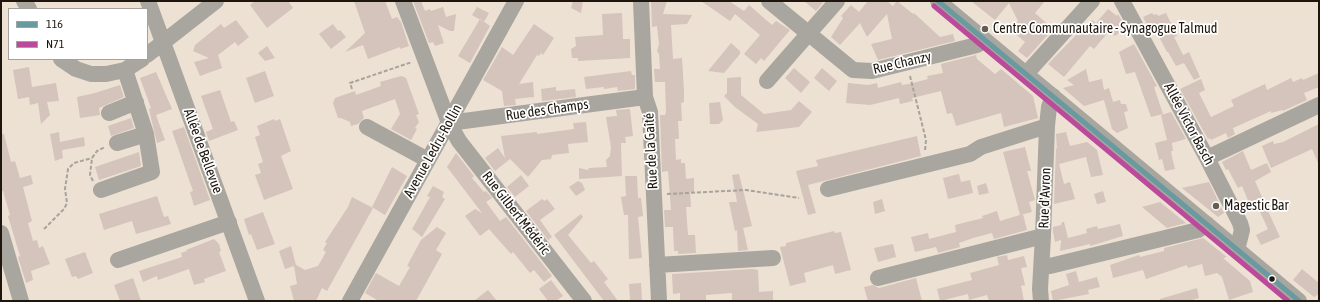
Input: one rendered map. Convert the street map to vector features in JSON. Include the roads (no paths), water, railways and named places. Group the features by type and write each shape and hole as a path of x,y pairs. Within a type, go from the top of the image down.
{"street":[{"name":"Allée de Bellevue","path":"148,1 164,41 257,301"},
{"path":"148,54 216,1"},
{"name":"Rue Gilbert Médéric","path":"403,1 449,123 459,141 584,301"},
{"name":"Avenue Ledru-Rollin","path":"350,301 516,1"},
{"name":"Rue de la Gaîté","path":"641,1 645,96 650,112 659,301"},
{"name":"Rue Chanzy","path":"769,1 853,70 872,71 977,45 985,40"},
{"path":"767,81 838,1"},
{"path":"938,1 1207,224 1291,299"},
{"path":"1026,74 1092,1"},
{"name":"Allée Victor Basch","path":"1122,1 1207,158 1240,223 1242,230 1237,250"},
{"path":"62,60 76,69 91,74 106,74 125,70 140,60"},
{"path":"101,190 152,172 146,134 125,70"},
{"name":"Rue des Champs","path":"449,123 645,96"},
{"name":"Rue d'Avron","path":"1041,301 1040,289 1044,236 1047,126 1049,107 1053,96"},
{"path":"109,113 136,102"},
{"path":"1207,158 1319,105"},
{"path":"828,189 970,154 981,147 1047,126"},
{"path":"367,127 428,160"},
{"path":"117,143 146,134"},
{"path":"118,260 229,222"},
{"path":"1042,264 1050,266 1168,238 1198,230 1207,224"},
{"path":"1,233 21,301"},
{"path":"878,278 1044,236"},
{"path":"657,265 773,258"}],"place":[{"name":"Centre Communautaire - Synagogue Talmud","path":"985,29"},
{"name":"Magestic Bar","path":"1216,206"}]}
